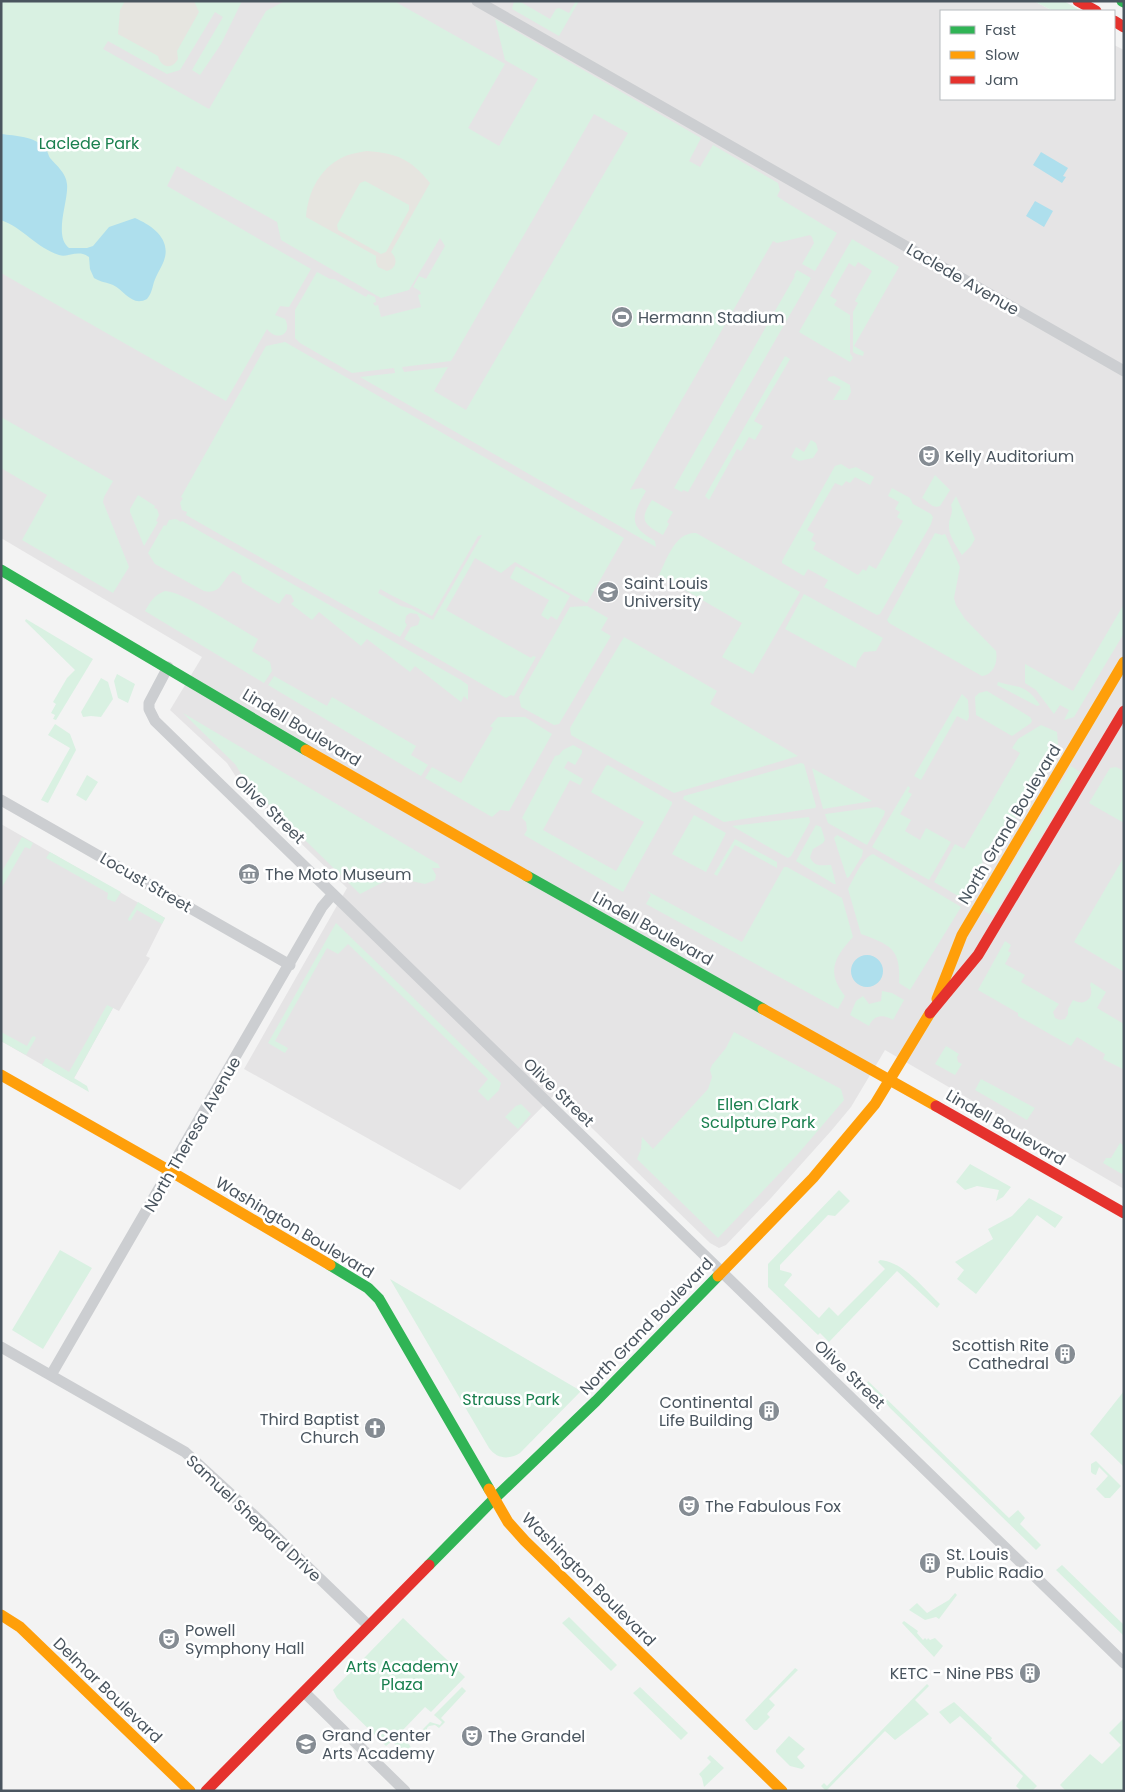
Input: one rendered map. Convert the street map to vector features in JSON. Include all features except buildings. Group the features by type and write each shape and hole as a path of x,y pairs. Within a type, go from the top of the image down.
{"main road":[{"path":"1078,1 1094,10"},
{"path":"1,570 168,667"},
{"name":"North Grand Boulevard","path":"206,1791 495,1498 596,1400 721,1273 813,1178 864,1119 891,1080 933,1009 962,935 1124,662"},
{"name":"Lindell Boulevard","path":"168,667 400,804 1124,1213"},
{"name":"North Grand Boulevard","path":"933,1009 978,955 1124,711"},
{"name":"Washington Boulevard","path":"1,1075 170,1171 368,1288 379,1299 508,1522 525,1541 782,1791"},
{"name":"Delmar Boulevard","path":"1,1615 20,1627 190,1791"}],"street":[{"name":"Laclede Avenue","path":"477,1 1124,371"},
{"name":"Olive Street","path":"168,667 150,699 149,709 151,716 721,1273 1124,1663"},
{"name":"Locust Street","path":"1,800 290,965"},
{"name":"North Theresa Avenue","path":"51,1375 322,907 333,894"},
{"name":"Samuel Shepard Drive","path":"1,1346 173,1444 190,1456 296,1555 368,1626"},
{"path":"304,1692 405,1791"}],"shaded area":[{"name":"Saint Louis University","path":"1,1 1034,1 1051,10 940,10 940,100 1115,100 1115,46 1124,50 1124,1189 885,1050 851,1107 831,1131 771,1198 726,1245 719,1248 710,1243 556,1093 460,1190 244,1069 347,888 242,786 227,763 170,710 202,657 1,538"},
{"path":"1,824 165,918 146,956 150,958 119,1011 113,1008 72,1082 1,1041"}],"green space":[{"name":"Laclede Park","path":"1,1 242,1 221,44 200,75 192,70 223,17 215,12 180,70 167,74 108,41 103,49 209,109 266,11 285,1 394,1 505,64 468,128 499,146 538,79 505,60 495,19 701,138 689,161 700,167 713,145 778,183 780,190 777,196 837,233 815,271 802,264 814,243 810,235 777,243 773,241 630,490 642,488 646,491 636,512 635,522 645,535 655,541 656,547 360,377 395,373 394,368 352,373 300,343 295,338 295,310 317,272 366,297 368,294 375,297 376,302 373,303 375,306 378,305 381,317 421,307 418,295 421,294 420,291 413,287 419,276 426,279 445,246 440,238 409,290 381,298 281,240 277,222 177,166 167,186 311,269 289,307 280,306 275,315 285,319 287,329 279,336 267,329 226,401 1,273","holes":["594,114 628,133 466,410 434,391 448,367 404,372 402,367 451,361"]},
{"path":"514,1 519,1 550,19 556,9 559,8 569,13 576,1 579,1 559,36 512,9"},
{"path":"1034,1 1064,1 1079,10 1051,10"},
{"path":"852,239 899,267 854,346 864,352 863,356 853,352 853,312 858,303 855,301 872,271 858,262 855,267 849,263 830,296 837,300 834,305 850,315 850,353 853,358 850,362 799,332"},
{"path":"797,270 811,278 688,492 683,490 682,492 674,488 795,276"},
{"path":"285,342 624,538 587,603 515,562 501,573 475,558 446,610 531,658 533,656 536,657 514,696 511,695 506,698 404,639 411,627 418,625 420,619 417,614 410,613 406,616 405,622 407,625 400,637 186,515 187,512 182,510 180,503 183,498 181,497 266,346","holes":["482,535 433,620 412,609 401,606 378,593 380,589 432,616 478,536"]},
{"path":"785,356 790,359 754,421 763,426 755,440 749,437 741,451 737,449 709,500 705,496"},
{"path":"834,376 850,385 851,392 847,400 833,400 841,387 827,380 829,377"},
{"path":"1,417 113,481 103,502 129,567 113,593 22,540 47,495 1,468"},
{"path":"811,440 816,443 818,450 813,458 799,461 791,457 796,447 804,452"},
{"path":"841,464 849,469 856,467 874,477 870,485 855,477 850,483 846,481 842,486 835,483 807,530 814,534 811,540 816,543 813,549 858,575 863,569 866,571 869,565 876,569 903,521 897,517 900,512 895,509 899,502 888,496 892,488 910,498 913,504 933,517 931,524 880,614 877,615 824,587 828,580 808,569 804,576 782,563 835,466"},
{"path":"935,475 950,490 940,506 937,507 932,506 922,498"},
{"path":"138,495 155,506 154,508 157,509 159,515 156,521 158,522 144,546 130,512"},
{"path":"956,496 975,539 962,555 953,541 949,529 951,505"},
{"path":"652,500 673,512 667,522 669,524 663,535 651,528 645,521 645,512"},
{"path":"176,519 461,680 468,685 468,700 464,696 461,702 415,666 410,672 367,639 361,646 319,612 312,620 291,604 294,601 291,595 286,594 279,604 242,582 241,576 233,571 218,589 210,592 204,591 155,564 148,553 164,525 166,526 169,520"},
{"path":"696,533 800,592 753,674 722,657 742,623 659,575 677,542 682,537"},
{"path":"935,533 945,534 960,567 954,598 956,605 965,619 996,651 994,667 986,675 982,676 889,623 887,620"},
{"path":"516,566 570,596 557,620 551,616 548,620 541,615 549,600 510,578"},
{"path":"165,591 184,597 258,639 252,651 270,662 272,671 264,683 145,611 155,597"},
{"path":"804,594 883,638 876,651 864,652 857,662 856,668 785,629"},
{"path":"1124,604 1124,633 1074,717 1064,720 1069,710 1060,705 1054,714 1036,690 1025,683 1025,664 1073,691"},
{"path":"587,606 608,618 601,630 611,636 559,724 554,725 521,707 519,697 570,607"},
{"path":"26,619 93,659 56,720 53,719 55,715 51,713 56,704 53,702 67,678 75,670 25,621"},
{"path":"624,637 717,691 710,704 798,756 674,793 571,735 570,728"},
{"path":"117,674 135,684 128,703 118,698 114,681"},
{"path":"274,676 327,706 332,697 416,746 411,755 428,765 421,776 268,685"},
{"path":"101,678 108,682 113,699 101,717 83,717 81,712"},
{"path":"998,682 1026,690 1040,705 1037,706 997,685"},
{"path":"987,691 1030,717 1031,723 1012,736 976,715 975,697 979,693"},
{"path":"962,694 968,700 969,717 967,721 957,716 921,780 914,776"},
{"path":"183,713 438,864 440,868 432,868 436,875 435,880 425,884 393,877 360,894 247,783 235,764"},
{"path":"498,717 525,717 552,734 509,811 500,810 492,817 425,778 432,767 461,783 493,728 490,726"},
{"path":"55,724 70,734 76,750 48,803 41,800 70,748 48,735"},
{"path":"1041,725 1057,732 1058,744 1009,829 997,834 982,860 984,870 965,900 934,882 955,844 964,849 1020,753 1012,748 1018,739"},
{"path":"573,745 582,750 582,753 575,765 568,761 564,768 583,779 580,785 570,780 543,830 616,871 644,822 591,792 606,766 608,765 672,802 623,892 524,835 527,830 526,822 522,818 555,756"},
{"path":"801,763 804,764 815,808 724,822 683,799 684,796"},
{"path":"1071,766 1080,772 993,916 984,911"},
{"path":"1116,767 1124,771 1124,823 1089,803 1110,768"},
{"path":"812,768 872,801 823,809"},
{"path":"87,775 98,782 86,801 76,795"},
{"path":"908,786 910,788 908,792 912,794 900,814 911,820 905,831 920,840 926,828 951,842 929,880 872,847"},
{"path":"877,807 885,811 884,815 867,845 828,823 825,814"},
{"path":"694,815 726,833 706,872 672,854"},
{"path":"809,817 810,822 791,856 788,858 732,826"},
{"path":"816,825 821,827 825,840 813,849 810,857 816,864 831,865 836,884 796,861"},
{"path":"837,835 863,850 862,856 847,878 834,838"},
{"path":"22,837 33,843 30,849 25,847 1,889 1,873"},
{"path":"735,839 777,862 777,868 735,845 717,876 714,874"},
{"path":"50,852 121,892 115,902 107,899 108,893 46,858"},
{"path":"873,854 961,907 910,990 899,983 898,963 896,955 892,950 887,945 861,934 848,889 862,864"},
{"path":"1124,857 1124,972 1074,942"},
{"path":"784,867 842,898 853,937 841,952 835,965 836,980 845,996 838,1009 646,904 651,895 647,891 742,942"},
{"path":"138,902 165,918 162,924 137,910 129,921 128,919"},
{"path":"336,923 501,1083 499,1090 488,1101 478,1091 488,1079 348,944 338,954 327,948 275,1041 288,1048 285,1053 268,1043"},
{"path":"1005,941 1011,945 1008,951 1011,953 1005,964 1025,975 1021,982 1059,1004 1053,1012 1055,1018 1065,1019 1073,1000 1085,1002 1088,1000 1091,994 1091,982 1106,992 1097,1008 1124,1024 1123,1069 1103,1059 1105,1054 1077,1037 1071,1046 1018,1016 1018,1013 978,990"},
{"path":"882,991 892,993 904,1000 893,1020 882,1016 873,1020 869,1026 850,1015 856,1001 863,996 869,1004 881,1001"},
{"path":"107,1005 113,1008 74,1078 87,1086 89,1092 42,1065 46,1058 69,1072"},
{"path":"1,1032 27,1046 32,1037 36,1038 26,1055 1,1041"},
{"name":"Ellen Clark Sculpture Park","path":"734,1032 841,1089 844,1100 798,1154 718,1238 637,1159 641,1149 642,1137 653,1149 708,1089 712,1077 710,1070 712,1065 726,1048"},
{"path":"946,1046 959,1054 957,1057 958,1062 962,1064 955,1075 935,1064"},
{"path":"981,1079 1035,1108 1027,1120 975,1090"},
{"path":"521,1104 531,1114 518,1129 505,1117 516,1106"},
{"path":"1120,1143 1124,1146 1124,1154 1121,1159 1124,1161 1122,1174 1103,1163 1106,1158 1111,1158"},
{"path":"970,1164 1011,1187 1003,1197 996,1201 999,1190 977,1186 965,1190 956,1182"},
{"path":"839,1190 850,1201 835,1216 828,1215 780,1265 780,1270 792,1275 784,1285 819,1318 829,1307 838,1316 885,1269 878,1262 880,1260 897,1265 913,1277 940,1304 937,1308 897,1271 829,1342 820,1333 818,1335 768,1287 768,1264"},
{"path":"1029,1198 1063,1217 1055,1228 1037,1215 976,1294 957,1279 964,1270 955,1262 993,1239 988,1229 1012,1216"},
{"path":"60,1250 92,1268 43,1349 12,1330"},
{"name":"Strauss Park","path":"390,1279 581,1391 520,1453 512,1457 503,1457 492,1452"},
{"path":"868,1381 1009,1518 1018,1510 1025,1518 1020,1524 1041,1545 1036,1550 890,1408 867,1383"},
{"path":"1124,1391 1124,1467 1090,1434"},
{"path":"1096,1461 1121,1486 1110,1498 1105,1498 1096,1489 1108,1476 1099,1467 1096,1475 1091,1472 1091,1464"},
{"path":"1062,1565 1124,1625 1124,1636 1056,1570"},
{"path":"955,1593 957,1595 939,1619 936,1617 925,1620 909,1610 917,1603 927,1613 949,1600"},
{"path":"569,1617 617,1665 611,1671 562,1623"},
{"name":"Arts Academy Plaza","path":"403,1618 465,1677 431,1712 425,1707 401,1732 412,1749 406,1756 392,1741 386,1746 337,1698 333,1690"},
{"path":"904,1621 918,1631 917,1633 923,1640 925,1638 930,1640 935,1638 943,1646 934,1657 902,1623"},
{"path":"795,1668 798,1670 769,1699 775,1705 767,1714 770,1717 757,1730 754,1730 745,1720"},
{"path":"927,1684 929,1686 915,1700 929,1714 895,1740 885,1731 826,1791 821,1786 824,1783 827,1786"},
{"path":"462,1687 466,1691 441,1718 445,1722 439,1728 435,1725 429,1726 427,1734 423,1729 430,1722 440,1725 442,1722 434,1715"},
{"path":"640,1687 688,1733 681,1740 633,1693"},
{"path":"954,1702 992,1738 991,1740 1037,1786 1032,1791 1021,1791 1016,1786 1023,1776 960,1716 950,1724 939,1712"},
{"path":"1124,1718 1124,1791 1066,1791 1060,1785 1090,1754 1102,1764 1121,1745 1109,1733"},
{"path":"789,1736 805,1749 797,1757 805,1766 802,1769 790,1766 776,1752"},
{"path":"710,1755 724,1768 704,1787 699,1774 711,1762 707,1758"}],"sand":[{"path":"125,1 194,1 199,12 177,51 178,59 176,63 170,66 164,65 158,56 118,34 120,10"},
{"path":"367,151 386,153 402,159 416,168 430,183 391,252 395,257 395,266 387,271 378,267 376,256 306,217 313,189 323,172 339,159","holes":["365,181 409,205 409,210 386,252 381,254 338,230 337,225 360,183"]}],"water":[{"path":"1,134 24,137 41,144 63,173 67,184 67,191 62,235 64,242 69,248 93,246 109,227 135,218 148,225 160,235 165,247 165,255 147,299 142,301 133,300 113,285 94,278 90,269 89,257 81,254 62,256 51,252 1,220"},
{"path":"1041,152 1068,168 1063,176 1066,177 1062,183 1033,165"},
{"path":"1035,201 1053,211 1044,227 1026,216"},
{"path":"867,955 878,960 883,971 878,982 867,987 856,982 851,971 856,960"}],"traffic: fast":[{"path":"1,570 306,750"},
{"path":"527,876 763,1009"},
{"path":"330,1265 368,1288 379,1299 489,1489"},
{"path":"429,1565 495,1498 596,1401 718,1276"}],"traffic: slow":[{"path":"937,999 962,935 1124,662"},
{"path":"306,750 527,876"},
{"path":"763,1009 936,1106"},
{"path":"718,1276 813,1178 875,1104 930,1013"},
{"path":"1,1075 330,1265"},
{"path":"489,1489 508,1522 525,1541 782,1791"},
{"path":"1,1615 20,1627 190,1791"}],"traffic: jam":[{"path":"1078,1 1094,10"},
{"path":"1115,22 1124,27"},
{"path":"930,1013 978,955 1124,711"},
{"path":"936,1106 1124,1213"},
{"path":"206,1791 429,1565"}],"place":[{"name":"Hermann Stadium","path":"622,317"},
{"name":"Kelly Auditorium","path":"929,456"},
{"name":"Saint Louis University","path":"608,592"},
{"name":"The Moto Museum","path":"249,874"},
{"name":"Scottish Rite Cathedral","path":"1065,1354"},
{"name":"Continental Life Building","path":"769,1411"},
{"name":"Third Baptist Church","path":"375,1428"},
{"name":"The Fabulous Fox","path":"689,1506"},
{"name":"St. Louis Public Radio","path":"930,1563"},
{"name":"Powell Symphony Hall","path":"169,1639"},
{"name":"KETC - Nine PBS","path":"1030,1673"},
{"name":"The Grandel","path":"472,1736"},
{"name":"Grand Center Arts Academy","path":"306,1744"}]}
